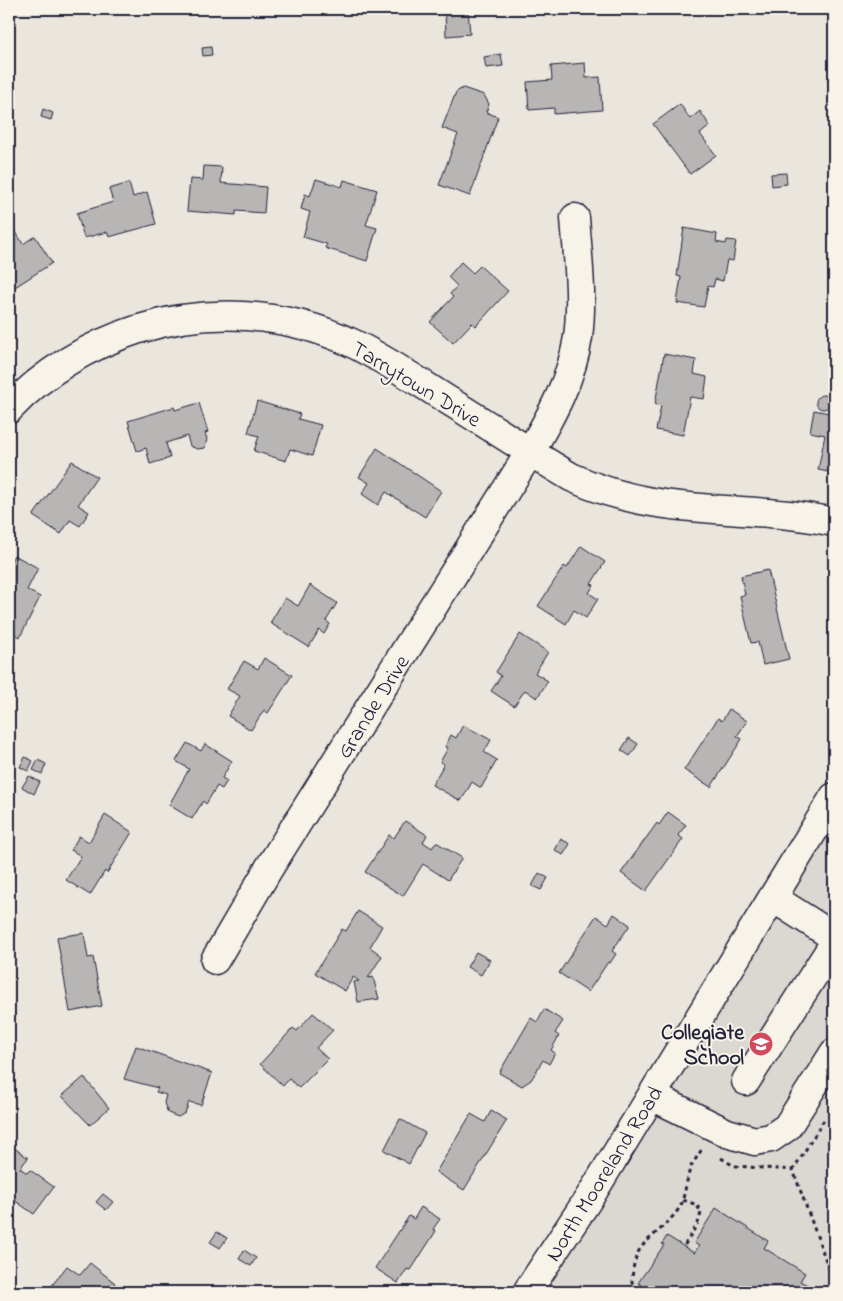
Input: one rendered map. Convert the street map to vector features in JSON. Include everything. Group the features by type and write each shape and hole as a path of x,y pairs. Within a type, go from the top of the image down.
{"street":[{"name":"Grande Drive","path":"215,960 269,868 530,452 563,390 578,337 580,292 575,218"},
{"name":"Tarrytown Drive","path":"9,409 38,381 63,364 89,349 120,335 155,324 194,317 246,316 306,326 354,344 571,477 594,488 637,501 685,508 755,512 834,522"},
{"name":"North Mooreland Road","path":"527,1292 591,1195 834,797"},
{"path":"746,1081 833,945 834,937 773,898"},
{"path":"652,1096 715,1126 755,1141 771,1138 787,1127 834,1053"}],"path":[{"path":"829,1112 793,1170 834,1284"},
{"path":"632,1292 632,1266 638,1251 648,1239 672,1218 683,1200 690,1168 715,1126"},
{"path":"683,1200 693,1202 700,1208 701,1213 698,1223 684,1246"}],"shaded area":[{"name":"Collegiate School","path":"834,808 834,1292 533,1292"}],"building":[{"path":"363,9 386,9 385,15 362,12"},
{"path":"468,9 470,34 446,36 445,10"},
{"path":"211,47 212,55 203,56 202,48"},
{"path":"501,54 503,66 486,68 484,57"},
{"path":"585,63 586,78 600,77 602,110 554,114 554,108 529,110 527,82 552,80 551,66"},
{"path":"463,88 484,95 489,104 486,112 498,117 470,196 439,185 458,134 442,128 456,92"},
{"path":"680,104 690,119 700,111 710,126 700,134 716,155 690,174 653,124"},
{"path":"43,109 53,113 51,120 41,117"},
{"path":"204,166 222,167 221,183 266,187 264,213 236,211 236,215 187,211 190,179 203,180"},
{"path":"786,173 787,184 772,186 771,174"},
{"path":"316,179 342,187 344,180 377,190 366,225 377,228 367,261 325,248 327,244 303,237 310,212 301,209 305,194 310,196"},
{"path":"129,183 133,197 147,192 156,224 109,237 107,232 84,238 77,213 113,202 109,189"},
{"path":"684,228 717,234 716,242 726,244 727,240 736,241 733,261 727,260 723,281 715,279 713,287 708,286 704,307 677,303 681,277 677,276"},
{"path":"16,232 23,244 35,236 52,263 12,289 9,285 9,237"},
{"path":"461,262 473,273 480,266 508,291 476,326 472,323 453,343 430,322 453,297 450,294 457,286 448,277"},
{"path":"664,354 696,360 694,374 707,377 704,399 690,397 683,435 656,430 661,406 655,404"},
{"path":"823,395 828,397 830,402 828,407 823,409 818,407 816,402 818,397"},
{"path":"257,401 300,414 298,419 321,425 312,456 290,449 286,461 254,451 259,436 248,433"},
{"path":"199,403 208,432 205,433 207,439 205,448 197,449 190,446 187,436 166,443 170,458 150,464 146,448 137,451 128,421 174,407 175,410"},
{"path":"814,410 834,414 834,473 818,470 825,435 810,432"},
{"path":"377,448 441,491 425,517 386,492 378,505 362,494 369,483 359,477"},
{"path":"72,461 97,477 78,505 89,512 80,526 70,520 61,534 33,516"},
{"path":"581,546 605,562 591,584 594,585 589,593 598,599 586,618 574,610 566,624 538,606 564,566 567,568"},
{"path":"14,555 38,568 27,590 40,597 20,637 9,631 9,565"},
{"path":"768,570 789,659 763,665 758,642 751,643 740,596 745,595 741,576"},
{"path":"310,585 337,603 326,621 330,624 324,634 319,630 309,647 270,623 285,598 298,606"},
{"path":"520,634 548,652 535,673 548,681 537,698 525,690 514,706 491,691 501,676 496,672"},
{"path":"264,658 292,675 268,713 264,710 251,730 228,716 240,696 227,689 244,661 258,669"},
{"path":"729,709 747,721 737,736 742,739 711,787 684,770 718,718 722,721"},
{"path":"463,725 491,740 484,752 497,760 481,788 472,782 461,801 432,785 444,764 440,762 448,748 445,747 451,735 456,738"},
{"path":"629,738 638,744 630,756 621,750"},
{"path":"187,743 201,751 205,744 232,761 222,778 227,781 222,789 217,786 206,804 203,801 192,819 169,805 189,769 176,761"},
{"path":"25,757 33,761 28,771 20,767"},
{"path":"38,760 46,764 42,774 33,770"},
{"path":"29,776 40,782 34,794 22,787"},
{"path":"668,812 686,825 678,835 683,839 646,891 621,873 657,823 659,825"},
{"path":"105,815 132,832 107,873 105,871 90,895 66,880 81,856 71,850 79,836 89,842"},
{"path":"405,821 427,835 423,842 432,848 436,842 462,858 448,880 423,864 403,896 365,872 389,835 394,838"},
{"path":"561,839 570,844 563,855 555,850"},
{"path":"539,873 548,878 541,890 532,886"},
{"path":"358,911 382,926 370,947 382,956 368,978 373,977 379,999 358,1002 354,982 359,981 353,977 345,991 315,973 342,929 346,931"},
{"path":"614,914 630,925 612,951 616,954 610,963 608,962 588,992 559,973 596,916 608,924"},
{"path":"84,933 88,958 93,957 102,1006 70,1012 57,937"},
{"path":"476,952 490,960 481,975 467,967"},
{"path":"544,1009 563,1021 555,1033 559,1036 551,1050 555,1053 549,1064 543,1060 531,1080 522,1086 499,1073 531,1018 537,1022"},
{"path":"313,1013 333,1030 316,1048 328,1059 299,1088 289,1079 283,1086 260,1064 293,1028 297,1031"},
{"path":"136,1046 212,1073 201,1105 189,1102 185,1113 178,1117 168,1113 164,1103 166,1095 156,1092 158,1088 124,1079"},
{"path":"84,1077 109,1108 90,1125 62,1096"},
{"path":"491,1111 507,1120 464,1190 436,1172 471,1114 485,1122"},
{"path":"400,1119 425,1133 409,1164 384,1150"},
{"path":"13,1147 28,1158 20,1168 27,1173 30,1170 54,1187 34,1214 11,1198 9,1201 9,1152"},
{"path":"103,1194 113,1202 106,1210 96,1202"},
{"path":"421,1207 440,1219 433,1229 436,1231 411,1270 407,1269 398,1283 375,1268 409,1216 414,1219"},
{"path":"716,1208 768,1241 764,1248 805,1273 800,1281 809,1286 805,1292 652,1292 638,1283 664,1245 662,1244 667,1236 694,1253 699,1246 694,1243"},
{"path":"217,1232 227,1238 220,1248 210,1242"},
{"path":"244,1250 256,1258 251,1266 239,1259"},
{"path":"90,1263 115,1283 108,1292 55,1292 50,1288 67,1266 80,1275"}],"place":[{"name":"Collegiate School","path":"761,1044"}]}
